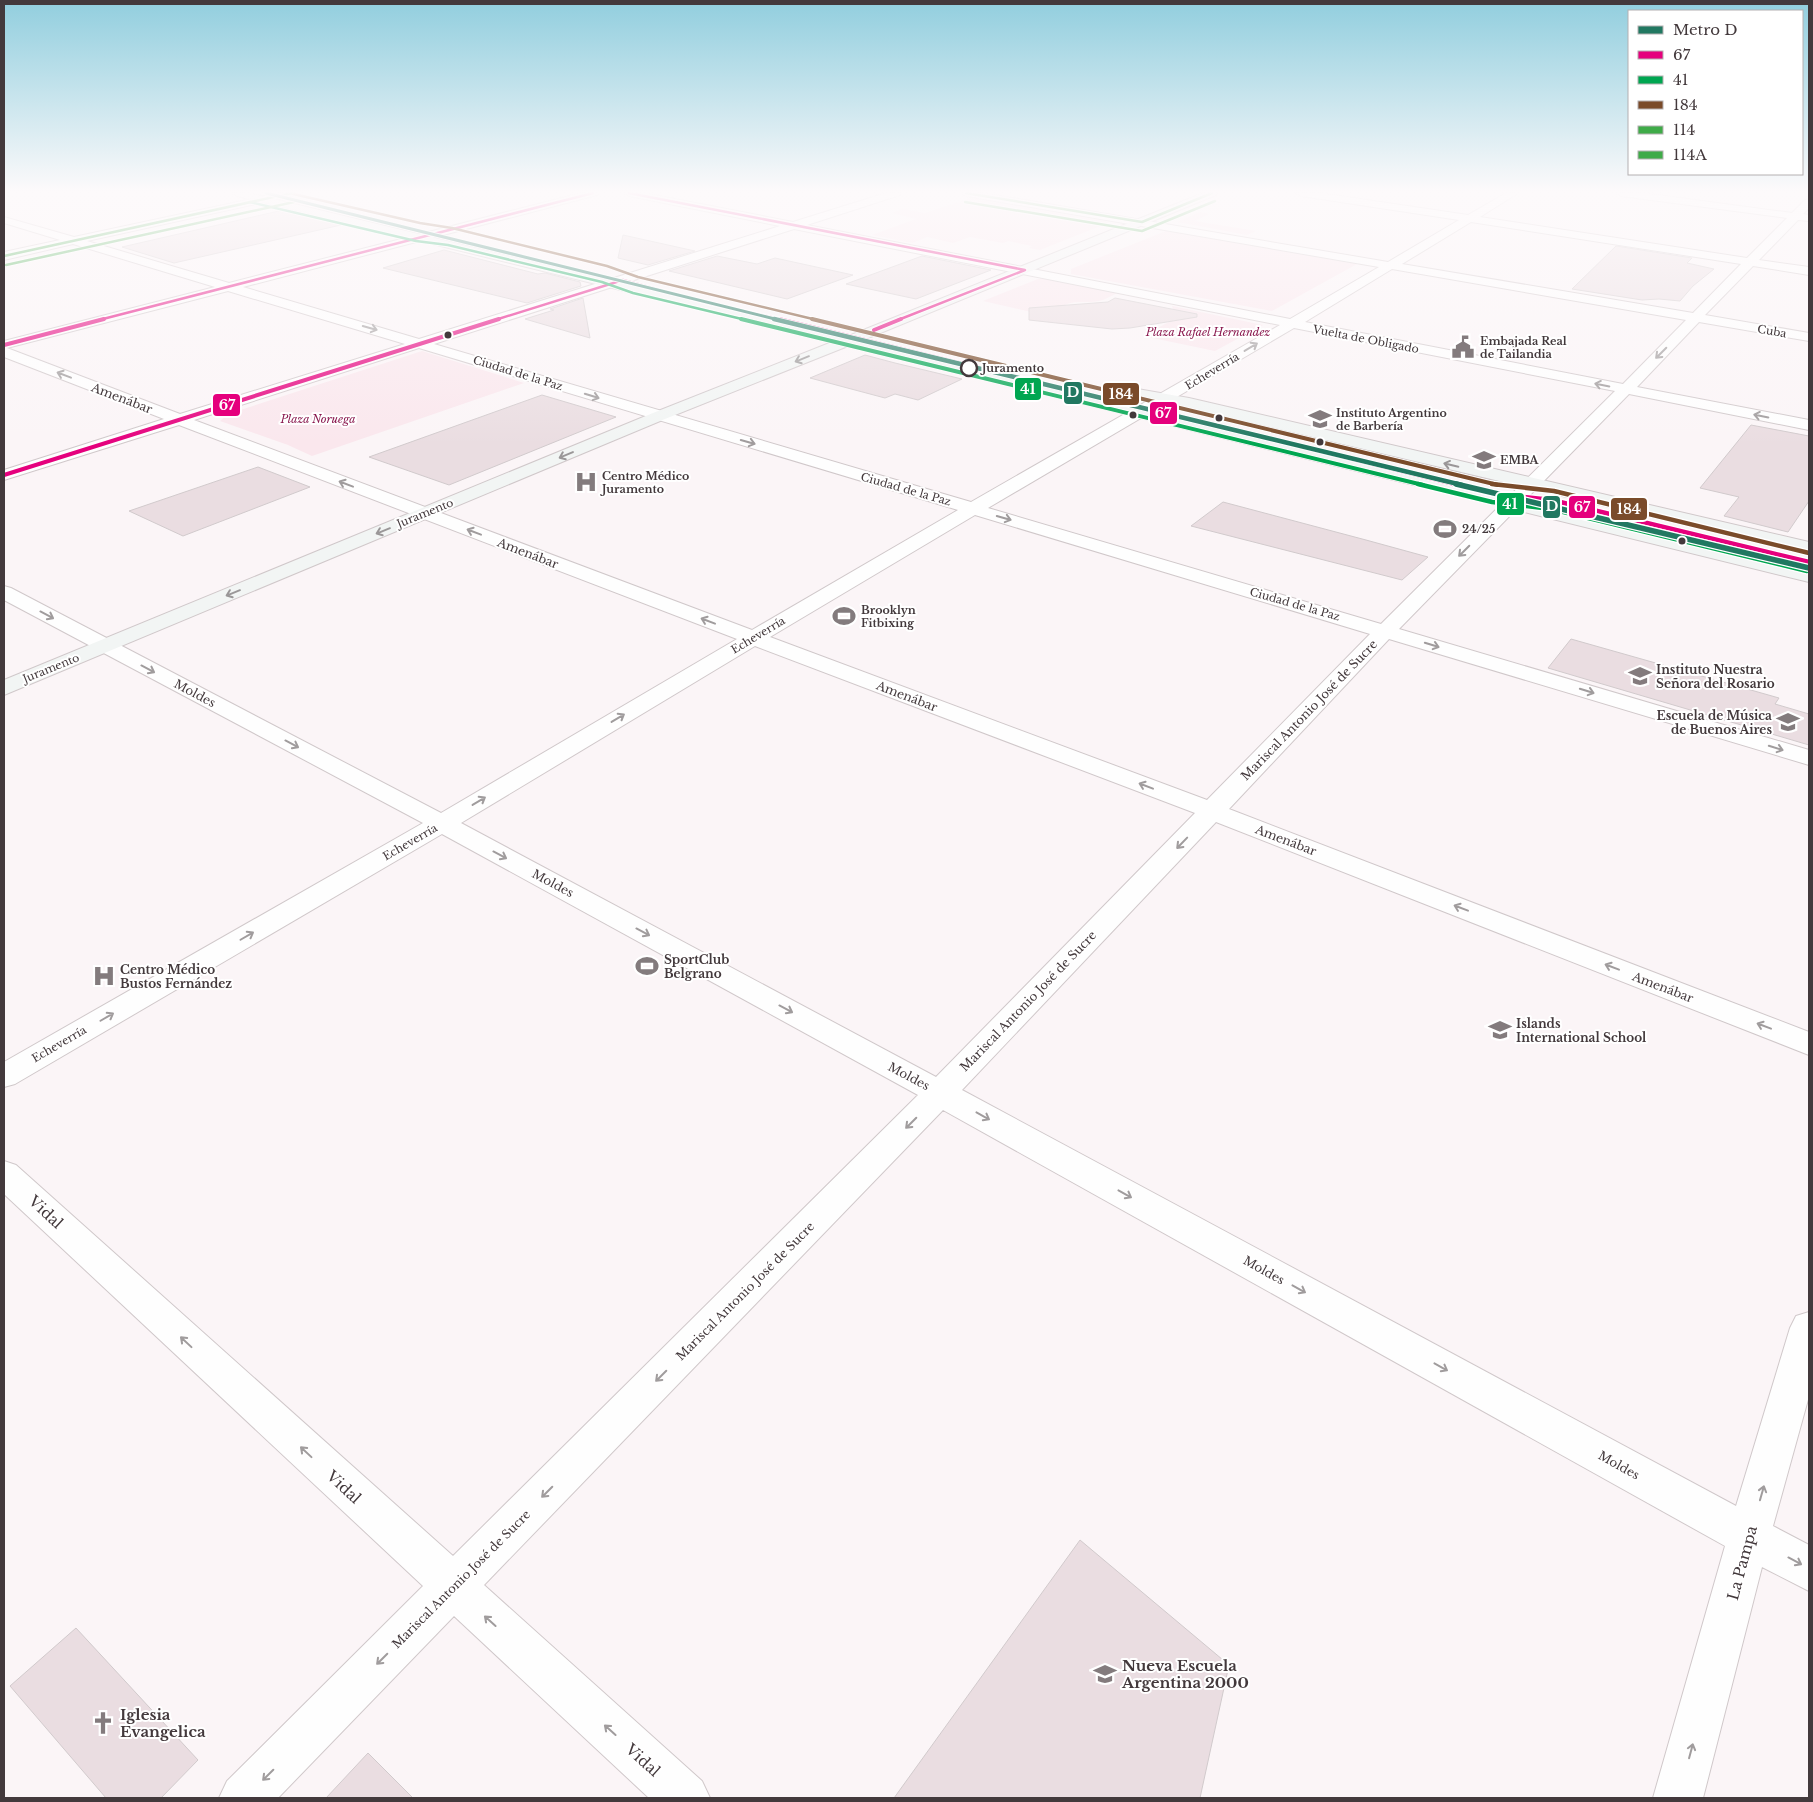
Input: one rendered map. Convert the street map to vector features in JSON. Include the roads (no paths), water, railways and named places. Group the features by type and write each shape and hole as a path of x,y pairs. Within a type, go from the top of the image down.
{"main road":[{"path":"583,277 851,339 1511,504 1809,576"},
{"path":"656,277 1128,392 1533,483 1809,548"},
{"name":"Juramento","path":"4,688 659,416 1007,277"}],"street":[{"name":"Ciudad de la Paz","path":"197,277 1809,758"},
{"path":"4,345 268,277"},
{"path":"4,475 633,277"},
{"name":"Vuelta de Obligado","path":"1060,277 1809,425"},
{"name":"Echeverría","path":"4,1076 442,823 972,509 1164,399 1370,277"},
{"name":"Cuba","path":"1460,277 1809,337"},
{"name":"Mariscal Antonio José de Sucre","path":"244,1798 940,1093 1385,630 1737,277"},
{"name":"Amenábar","path":"4,352 424,514 1212,812 1809,1044"},
{"name":"Moldes","path":"4,592 442,823 940,1093 1809,1569"},
{"name":"Vidal","path":"4,1174 685,1798"},
{"name":"La Pampa","path":"1678,1798 1749,1536 1809,1328"}],"metro line":[{"name":"D","path":"604,277 966,367 1809,568"}],"place":[{"name":"Embajada Real de Tailandia","path":"1463,347"},
{"name":"Juramento","path":"969,368"},
{"name":"Instituto Argentino de Barbería","path":"1320,419"},
{"name":"EMBA","path":"1484,460"},
{"name":"Centro Médico Juramento","path":"586,482"},
{"name":"24/25","path":"1445,529"},
{"name":"Brooklyn Fitbixing","path":"844,616"},
{"name":"Instituto Nuestra Señora del Rosario","path":"1640,676"},
{"name":"Escuela de Música de Buenos Aires","path":"1788,722"},
{"name":"SportClub Belgrano","path":"647,966"},
{"name":"Centro Médico Bustos Fernández","path":"104,976"},
{"name":"Islands International School","path":"1500,1030"},
{"name":"Nueva Escuela Argentina 2000","path":"1105,1674"},
{"name":"Iglesia Evangelica","path":"103,1723"}],"park label":[{"name":"Plaza Rafael Hernandez","path":"1208,332"},
{"name":"Plaza Noruega","path":"318,419"}]}
